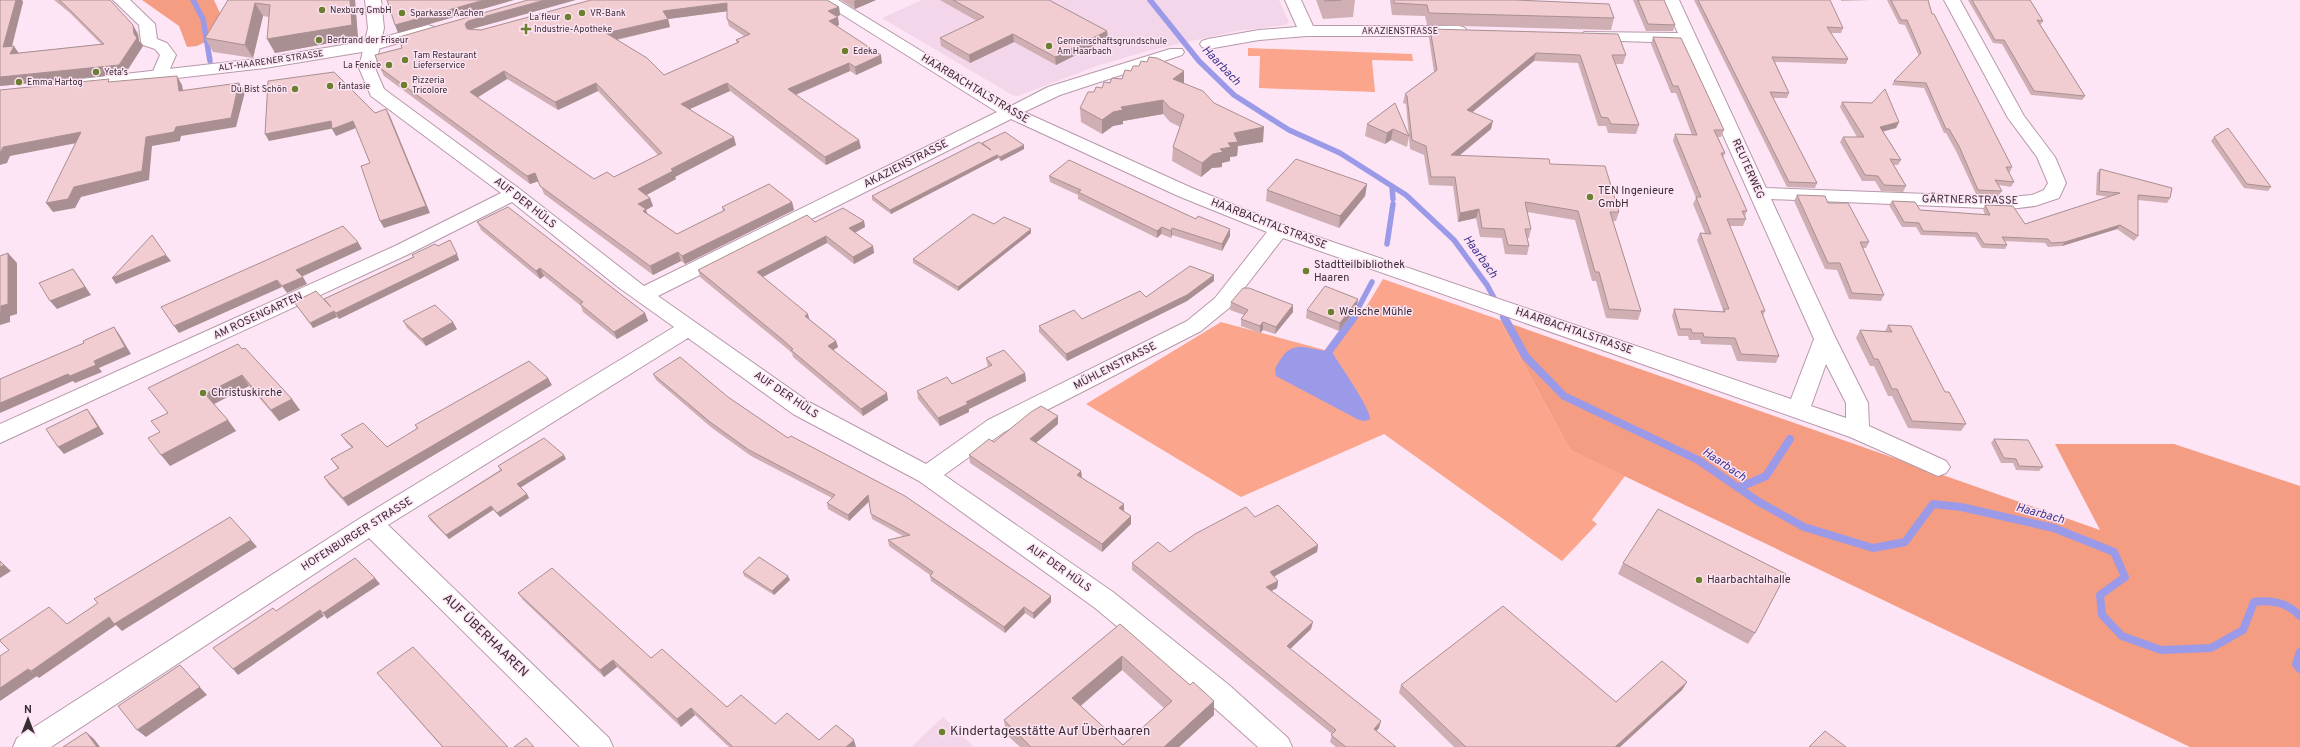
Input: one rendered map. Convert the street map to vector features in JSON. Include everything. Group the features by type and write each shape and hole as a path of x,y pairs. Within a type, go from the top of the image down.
{"street":[{"path":"121,0 147,24 149,42 161,46 168,55 159,76"},
{"name":"AUF DER HÜLS","path":"373,0 376,28 374,45 367,68 378,92 514,194 643,295 801,408 927,475 1104,600 1219,694 1278,747"},
{"name":"HAARBACHTALSTRASSE","path":"827,0 1009,112 1185,192 1279,230 1518,311 1858,431 1938,467"},
{"path":"1293,0 1307,32"},
{"name":"REUTERWEG","path":"1671,0 1825,339 1857,403 1858,431"},
{"name":"GÄRTNERSTRASSE","path":"1759,193 2010,203 2035,200 2052,194 2057,182 2054,172 2028,129 2017,118 1952,0"},
{"name":"ALT-HAARENER STRASSE","path":"68,86 265,63 374,45 446,25"},
{"name":"AKAZIENSTRASSE","path":"1208,44 1259,35 1307,32 1385,30 1473,32"},
{"path":"1572,35 1688,38"},
{"name":"AKAZIENSTRASSE","path":"643,295 1054,91 1176,52"},
{"name":"AM ROSENGARTEN","path":"0,434 388,256 514,194"},
{"name":"MÜHLENSTRASSE","path":"927,475 996,426 1194,326 1222,303 1279,230"},
{"name":"HOFENBURGER STRASSE","path":"27,747 371,524 690,328"},
{"path":"1798,410 1825,339"},
{"name":"AUF ÜBERHAAREN","path":"371,524 598,747"}],"shaded area":[{"path":"142,0 214,0 228,31 197,46 187,47 179,26"},
{"name":"Gemeinschaftsgrundschule Am Haarbach","path":"922,0 1279,0 1289,22 1286,25 1237,31 1147,51 1097,66 1018,96 1012,95 882,18"},
{"path":"1248,48 1412,54 1413,61 1372,60 1375,92 1259,88 1260,56 1248,56"},
{"name":"Welsche Mühle","path":"1383,279 1500,320 1570,450 1625,476 1592,520 1597,524 1562,561 1384,434 1241,497 1086,404 1221,322 1332,352 1368,304"},
{"path":"1500,320 2100,530 2055,444 2174,444 2300,486 2300,747 2190,747 1570,450"},
{"name":"Kindertagesstätte Auf Überhaaren","path":"943,717 974,747 911,747"}],"water":[{"path":"1303,347 1332,352 1360,397 1370,419 1365,421 1359,420 1276,376 1275,369 1286,353 1293,348"}],"building":[{"path":"0,0 16,0 3,47 14,46 10,54 104,44 59,0 110,0 133,25 134,34 137,38 119,65 0,77"},
{"path":"228,0 350,0 352,25 267,39 270,5 255,3 245,45 205,38"},
{"path":"387,0 484,0 395,25"},
{"path":"528,0 545,0 468,21 465,24 467,29 481,30 591,0 827,0 839,7 828,11 838,17 829,21 881,55 855,67 849,63 788,89 859,140 825,157 727,83 681,104 734,137 671,169 673,171 638,189 650,198 638,204 646,209 643,211 677,234 725,210 722,207 769,184 792,202 682,256 678,252 650,266 540,186 535,173 527,176 380,68 375,55 402,48 399,37","holes":["727,3 727,19 750,34 736,40 739,42 664,75 647,58 606,33 668,19 663,11","504,71 555,102 596,83 662,153 614,177 607,172 594,179 470,92"]},
{"path":"953,0 1049,0 1107,31 1055,57 1013,34 969,55 940,38 984,17"},
{"path":"1394,0 1515,0 1609,4 1614,18 1429,13 1427,5 1394,3"},
{"path":"1638,0 1664,0 1675,25 1648,24"},
{"path":"1698,0 1830,0 1843,28 1827,27 1848,59 1772,57 1789,93 1770,92 1817,183 1789,182"},
{"path":"1891,0 1928,0 1932,14 1934,14 2012,167 2006,167 2014,182 1995,180 2002,191 1978,190 1959,146 1949,129 1946,129 1926,83 1894,81 1921,53 1907,20 1901,20"},
{"path":"1972,0 2030,0 2043,21 2037,20 2085,96 2034,91 2004,40 1995,40"},
{"path":"1430,29 1618,34 1626,55 1612,55 1639,125 1611,124 1608,118 1601,117 1580,55 1536,53 1467,110 1493,121 1451,155 1549,159 1550,164 1605,166 1619,212 1610,212 1641,311 1609,309 1599,272 1595,272 1578,211 1525,202 1531,229 1525,229 1529,246 1508,245 1504,229 1482,228 1479,209 1460,213 1455,177 1431,177 1426,146 1412,140 1407,96 1405,94 1437,70"},
{"path":"1653,37 1681,38 1724,130 1714,130 1725,153 1721,153 1747,211 1742,211 1746,219 1727,219 1765,311 1761,311 1779,356 1741,354 1735,338 1704,337 1703,333 1692,333 1691,329 1680,329 1674,309 1725,312 1724,309 1729,309 1700,233 1711,234 1696,197 1701,197 1675,134 1697,135 1678,86 1673,86"},
{"path":"1149,57 1157,58 1184,71 1173,79 1203,91 1214,103 1264,127 1234,133 1238,142 1228,143 1231,147 1220,149 1223,152 1213,154 1202,163 1173,147 1184,115 1170,108 1163,100 1121,107 1123,110 1113,112 1102,120 1080,108 1088,92 1094,92 1096,87 1102,88 1104,82 1110,83 1112,78 1122,79 1125,70 1131,71 1133,66 1139,66 1141,61 1147,62"},
{"path":"334,72 375,113 386,109 426,206 380,221 361,166 370,163 353,121 332,129 331,121 265,134 268,81"},
{"path":"177,76 179,91 239,83 231,118 176,127 174,132 146,137 142,171 74,187 68,199 46,203 81,132 3,147 0,153 0,90 109,79 108,82"},
{"path":"1885,89 1899,122 1880,127 1901,160 1890,159 1906,186 1884,185 1878,176 1865,175 1843,137 1864,137 1842,102 1872,103"},
{"path":"1395,103 1409,136 1393,129 1387,133 1367,124"},
{"path":"2228,128 2271,187 2247,184 2214,137"},
{"path":"1005,132 1024,145 1000,157 997,155 890,210 872,196 979,142 991,150 982,143"},
{"path":"1296,159 1367,184 1340,216 1267,190"},
{"path":"1069,160 1196,219 1198,216 1230,229 1222,244 1172,228 1171,231 1162,227 1157,231 1078,192 1081,190 1049,176"},
{"path":"2100,169 2172,188 2170,198 2138,195 2138,236 2120,225 2065,242 2051,243 2048,239 2002,237 2007,245 1984,244 1977,233 1923,231 1919,223 1904,222 1892,201 1915,202 1920,210 1990,215 1985,205 2013,206 2025,224 2120,193 2099,191"},
{"path":"1797,195 1825,196 1828,203 1848,203 1869,242 1860,242 1884,295 1852,293 1840,263 1828,263"},
{"path":"508,207 645,313 614,332 580,304 583,302 540,268 536,271 477,222"},
{"path":"843,208 864,221 849,228 873,246 853,257 826,236 757,272 808,314 805,316 836,341 828,346 887,393 861,409 791,350 793,349 783,340 698,270 807,215 815,222"},
{"path":"973,214 994,224 1004,217 1031,229 958,287 913,259"},
{"path":"343,226 358,242 296,270 303,277 282,286 277,280 174,326 161,307"},
{"path":"152,235 166,255 112,278"},
{"path":"450,240 457,254 336,313 334,311 310,323 294,302 316,291 331,307 324,299 414,257 412,255 435,244 438,246"},
{"path":"8,253 8,304 1,306 0,312 0,256"},
{"path":"1190,266 1214,275 1187,295 1066,354 1039,326 1074,310 1082,319 1140,291 1146,297"},
{"path":"73,269 85,287 50,301 39,283"},
{"name":"Welsche Mühle","path":"1325,286 1358,299 1340,323 1307,310"},
{"path":"1243,288 1249,288 1293,305 1276,327 1263,322 1260,326 1241,319 1248,310 1231,302"},
{"path":"435,305 453,322 422,339 403,321"},
{"path":"1888,325 1911,326 1945,392 1949,392 1966,424 1912,421 1897,389 1892,389 1878,359 1874,359 1860,330 1892,332"},
{"path":"114,327 125,347 94,361 96,365 70,376 68,374 0,403 0,379 84,343 83,341"},
{"path":"238,344 242,349 245,348 292,399 271,410 242,375 205,394 228,420 161,455 148,438 160,432 151,421 168,413 148,388"},
{"path":"1004,350 1025,373 966,402 968,404 938,418 917,391 947,377 952,384 992,365 986,358"},
{"path":"680,357 728,397 788,438 791,436 905,496 1051,596 1033,613 1024,607 1004,627 930,576 933,572 888,540 910,535 871,514 868,495 848,515 827,503 835,495 749,450 710,422 653,374"},
{"path":"529,361 548,378 343,498 324,477 339,468 331,459 353,447 341,435 363,423 387,447 418,428 415,425"},
{"path":"1041,406 1058,416 1030,439 1081,471 1077,475 1124,504 1119,508 1131,516 1102,544 969,455 989,439 994,442 1031,412"},
{"path":"87,409 98,427 58,447 46,429"},
{"path":"544,438 564,455 517,484 527,494 497,513 491,506 446,535 428,516 502,470 498,466"},
{"path":"1994,439 2028,440 2043,467 2019,466 2016,459 2004,458"},
{"path":"1278,505 1318,545 1270,572 1278,581 1266,587 1313,622 1287,646 1381,721 1374,729 1396,747 1346,747 1331,735 1336,730 1132,563 1158,542 1170,552 1195,534 1246,507 1255,517"},
{"name":"Haarbachtalhalle","path":"1658,509 1786,574 1755,633 1623,563"},
{"path":"230,517 251,540 114,624 109,617 31,671 28,669 0,688 0,656 9,650 0,640 49,607 67,624 98,603 94,599"},
{"path":"759,557 788,576 772,591 743,572"},
{"path":"355,558 375,578 323,613 320,610 233,669 213,648 273,608 276,611"},
{"path":"0,561 4,565 0,567"},
{"path":"552,568 651,658 662,649 727,707 741,695 775,724 787,713 819,740 836,725 854,740 846,747 733,747 691,708 677,719 613,660 600,670 518,593"},
{"path":"1503,606 1616,702 1662,661 1687,682 1615,747 1466,747 1401,685"},
{"path":"1120,624 1190,685 1193,682 1214,701 1164,747 1031,747 1004,720","holes":["1122,656 1172,701 1123,745 1072,698"]},
{"path":"413,647 508,747 443,747 377,673"},
{"path":"180,665 200,687 137,730 118,706"},
{"path":"1825,731 1846,747 1809,747"},
{"path":"86,732 97,747 63,747"},
{"path":"526,738 534,747 514,747"}],"waterway":[{"name":"Haarbach","path":"193,0 203,19 210,61"},
{"name":"Haarbach","path":"1150,0 1199,61 1234,95 1289,130 1340,153 1392,186"},
{"name":"Haarbach","path":"1392,186 1406,195 1454,240 1487,285 1505,318"},
{"path":"1392,186 1393,199"},
{"path":"1387,244 1393,204"},
{"path":"1353,318 1372,282"},
{"path":"1329,351 1354,317"},
{"name":"Haarbach","path":"1504,317 1526,357 1564,396 1698,460 1738,488"},
{"path":"1738,488 1766,476 1790,439"},
{"name":"Haarbach","path":"1738,488 1759,502 1804,527 1873,548 1905,542 1933,504 1961,507 2054,528 2114,552 2125,577 2100,595 2102,615 2122,636 2161,650 2211,648 2243,630 2254,602 2267,601 2279,603 2295,611 2300,616"},
{"name":"Haarbach","path":"2300,652 2296,664 2300,669"}],"place":[{"name":"Nexburg GmbH","path":"322,10"},
{"name":"Sparkasse Aachen","path":"402,13"},
{"name":"VR-Bank","path":"582,13"},
{"name":"La fleur","path":"568,17"},
{"name":"Industrie-Apotheke","path":"526,29"},
{"name":"Bertrand der Friseur","path":"319,40"},
{"name":"Gemeinschaftsgrundschule Am Haarbach","path":"1049,46"},
{"name":"Edeka","path":"845,51"},
{"name":"Tam Restaurant Lieferservice","path":"405,60"},
{"name":"La Fenice","path":"389,65"},
{"name":"Yeta's","path":"96,72"},
{"name":"Emma Hartog","path":"19,82"},
{"name":"Pizzeria Tricolore","path":"404,85"},
{"name":"fantasie","path":"330,86"},
{"name":"Du Bist Schön","path":"295,89"},
{"name":"TEN Ingenieure GmbH","path":"1590,197"},
{"name":"Stadtteilbibliothek Haaren","path":"1306,271"},
{"name":"Welsche Mühle","path":"1331,312"},
{"name":"Christuskirche","path":"203,393"},
{"name":"Haarbachtalhalle","path":"1699,580"},
{"name":"Kindertagesstätte Auf Überhaaren","path":"942,732"}]}
